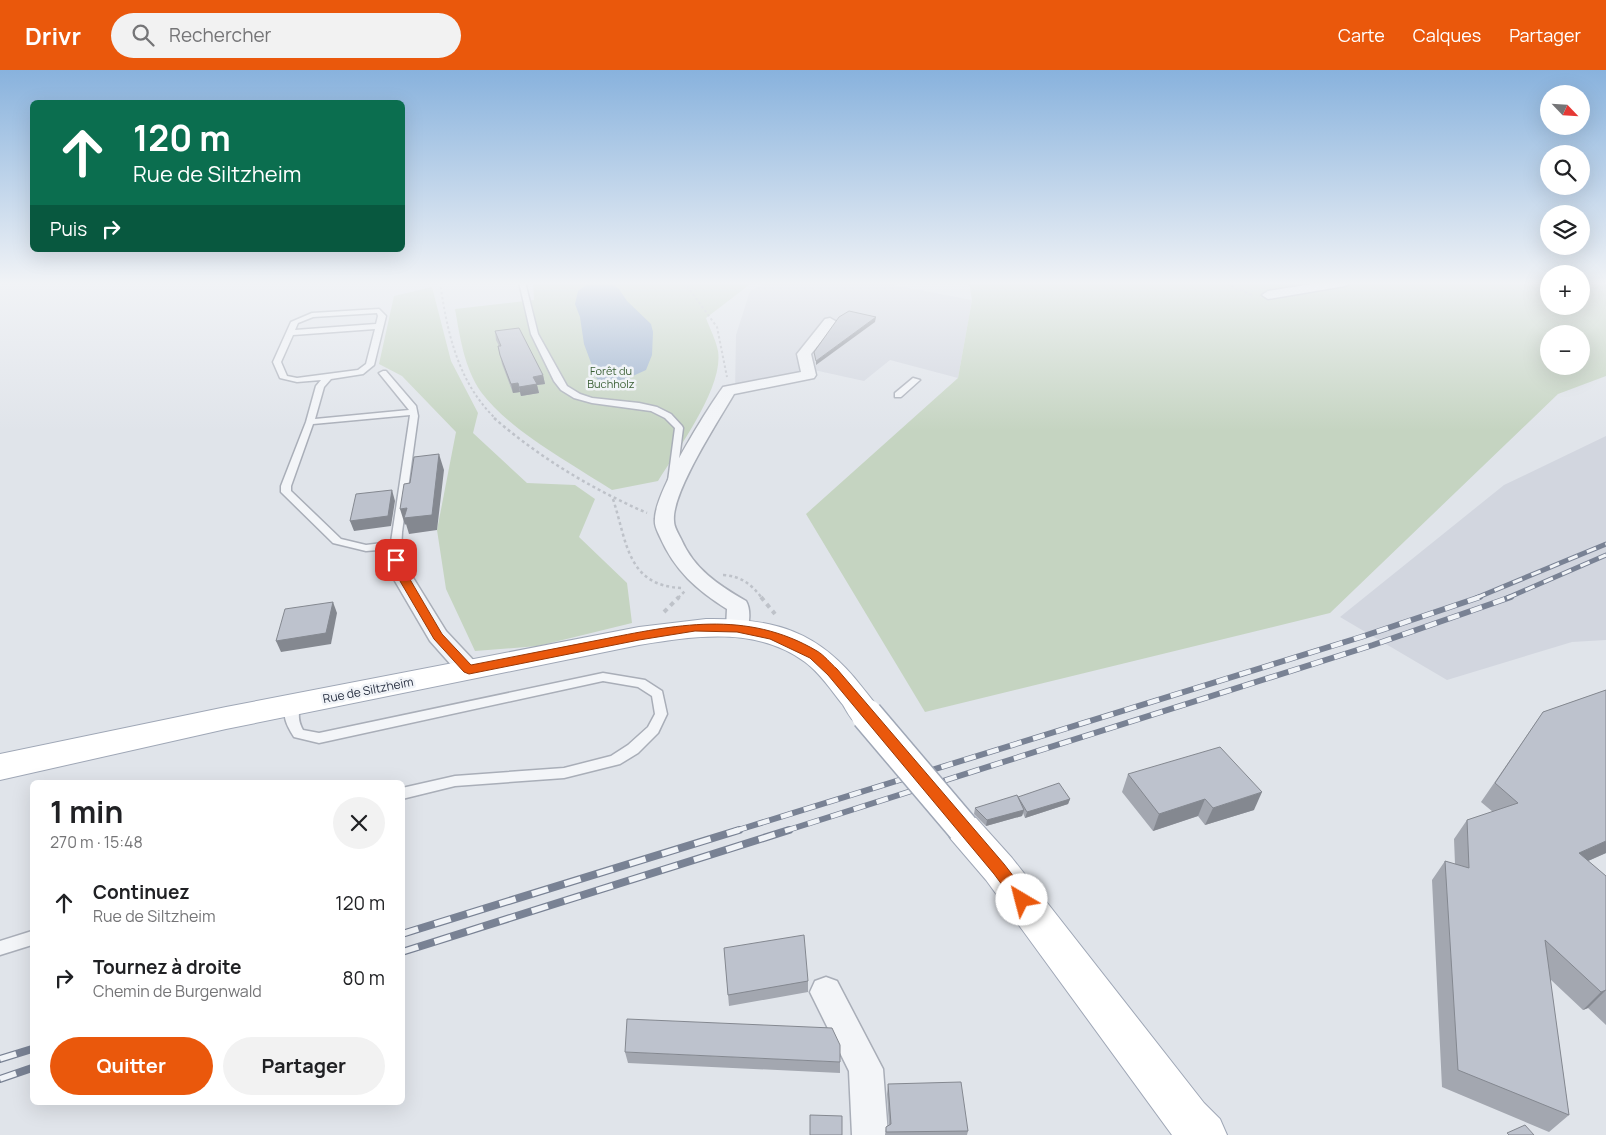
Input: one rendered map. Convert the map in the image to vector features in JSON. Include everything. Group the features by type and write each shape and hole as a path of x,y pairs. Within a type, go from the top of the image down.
{"main road":[{"name":"Rue de Siltzheim","path":"0,767 292,704 668,631 695,627 737,628 774,636 814,655 832,672 999,869 1196,1130"}],"street":[{"path":"737,628 738,606 702,583 688,570 678,556 664,520 672,490 728,390 809,375 804,354 822,332"},
{"path":"396,552 402,576 438,636 469,670"},
{"path":"826,992 866,1069 870,1135"}],"lane":[{"path":"307,332 290,333 277,362 284,378 297,380 360,372 370,365 379,332"},
{"path":"534,332 536,340 562,387 578,397 596,401 634,404 656,410 671,417 678,428 672,490"},
{"path":"328,377 320,386 310,422 286,486 286,492 337,542 396,552 414,412 413,408 384,373"},
{"path":"898,395 916,380"},
{"path":"310,422 414,412"},
{"path":"292,704 291,721 299,734 319,738 603,677 640,683 658,694 661,714 653,730 633,749 615,760 564,773 455,782 405,793"},
{"path":"0,948 30,939"}],"path":[{"path":"450,332 456,354 469,385 479,401 498,421 519,438 613,499 664,520"},
{"path":"717,332 724,356 728,390"},
{"path":"613,499 636,566 643,576 663,586 676,588 687,588 702,583"}],"shaded area":[{"path":"737,332 966,332 958,378 890,360 864,381 814,370 802,381 735,392"},
{"path":"1606,436 1606,640 1572,642 1447,680 1340,617 1504,485"}],"green space":[{"path":"386,332 443,332 451,361 478,413 473,433 527,483 575,485 595,499 579,537 627,583 632,623 538,646 475,651 446,589 437,530 456,432 402,376 379,364"},
{"name":"Forêt du Buchholz","path":"459,332 711,332 718,351 718,366 707,400 687,436 658,481 612,490 542,446 493,406 481,392 470,372"},
{"path":"966,332 1540,332 1540,375 1590,375 1590,332 1606,332 1606,376 1558,394 1330,613 925,712 806,514 958,378"}],"water":[{"path":"582,332 653,332 652,355 646,370 624,380 605,384 597,379 584,344"}],"building":[{"path":"495,332 521,332 543,375 533,377 537,384 519,387 518,383 511,384 500,355 498,346 501,346"},
{"path":"828,332 856,332 816,361 814,352"},
{"path":"439,454 432,515 404,518 407,508 400,509 404,484 410,483 414,457"},
{"path":"392,490 388,516 350,521 356,494"},
{"path":"333,602 326,633 276,641 285,609"},
{"path":"1606,690 1606,841 1579,853 1606,876 1606,990 1601,992 1545,940 1569,1115 1458,1070 1445,861 1469,868 1467,820 1518,803 1495,783 1543,712"},
{"path":"1220,747 1262,792 1213,808 1205,799 1159,814 1128,774"},
{"path":"1059,783 1070,799 1027,812 1018,797"},
{"path":"1017,795 1024,810 987,820 975,808"},
{"path":"804,935 808,981 728,995 724,948"},
{"path":"627,1019 832,1028 840,1045 840,1062 625,1052"},
{"path":"961,1082 968,1131 886,1132 886,1127 891,1124 888,1084"},
{"path":"810,1115 842,1116 842,1135 810,1135"},
{"path":"1525,1125 1534,1135 1509,1135 1507,1133"}],"railway":[{"path":"1476,598 1606,544"},
{"path":"1507,598 1606,555"},
{"path":"735,831 1361,637 1480,597"},
{"path":"785,831 1373,645 1511,597"},
{"path":"405,933 739,830"},
{"path":"405,951 789,830"},
{"path":"0,1059 30,1050"},
{"path":"0,1079 30,1069"}],"route":[{"path":"396,560 402,576 438,636 469,670 639,636 695,627 720,626 737,628 774,636 792,643 814,655 832,672 999,869 1022,900"}]}
